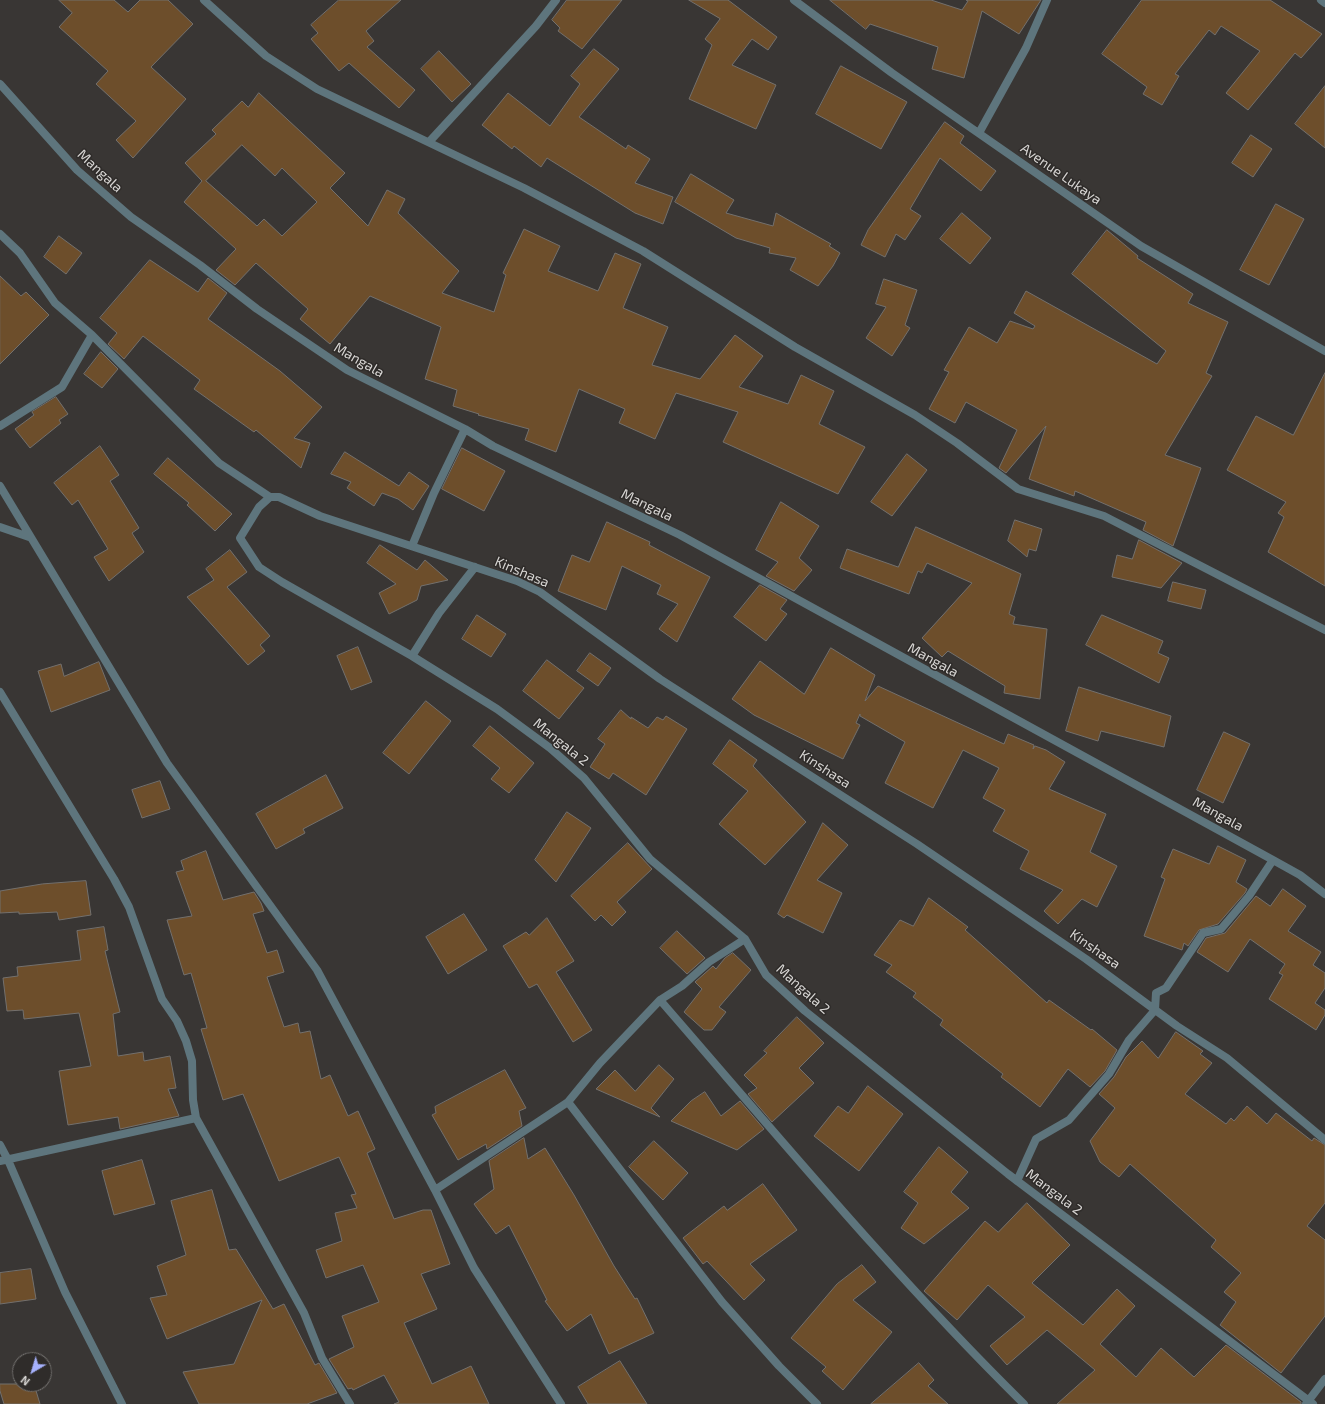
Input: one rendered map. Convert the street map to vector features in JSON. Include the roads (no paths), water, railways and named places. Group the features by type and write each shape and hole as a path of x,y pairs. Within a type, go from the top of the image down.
{"street":[{"path":"204,0 266,56 317,88 524,188 643,251 781,339 915,415 957,443 1018,489 1104,516 1325,630"},
{"path":"429,142 536,26 556,0"},
{"name":"Avenue Lukaya","path":"794,0 892,73 1141,246 1325,351"},
{"path":"979,133 1026,48 1047,0"},
{"path":"1321,0 1325,3"},
{"name":"Mangala","path":"0,84 77,170 131,217 200,265 257,309 347,370 466,429 493,446 680,535 1300,875 1325,894"},
{"name":"Kinshasa","path":"0,234 20,252 55,303 92,335 219,463 270,497 279,497 320,516 517,581 540,592 660,679 923,849 1086,959 1155,1010 1227,1058 1325,1140"},
{"path":"0,426 62,387 92,335"},
{"path":"412,546 434,492 466,429"},
{"path":"0,486 167,762 317,970 435,1190 474,1268 562,1404"},
{"name":"Mangala 2","path":"270,497 259,507 240,538 259,567 282,582 412,656 497,709 570,764 584,778 650,859 745,939 766,975 805,1011 1017,1181 1309,1403"},
{"path":"0,527 30,537"},
{"path":"412,656 439,612 475,567"},
{"path":"0,692 114,879 128,908 156,987 186,1041 192,1061 193,1100 196,1118 304,1313 322,1358 350,1404"},
{"path":"1017,1181 1036,1139 1069,1120 1109,1074 1129,1040 1155,1010 1156,993 1166,988 1203,933 1221,929 1249,896 1273,860"},
{"path":"435,1190 568,1102 600,1063 660,1000 682,986 708,962 745,939"},
{"path":"660,1000 887,1262 960,1341 1024,1404"},
{"path":"568,1102 722,1302 778,1366 817,1404"},
{"path":"4,1161 196,1118"},
{"path":"0,1145 4,1161 65,1292 122,1404"},
{"path":"1309,1403 1325,1379"}]}
